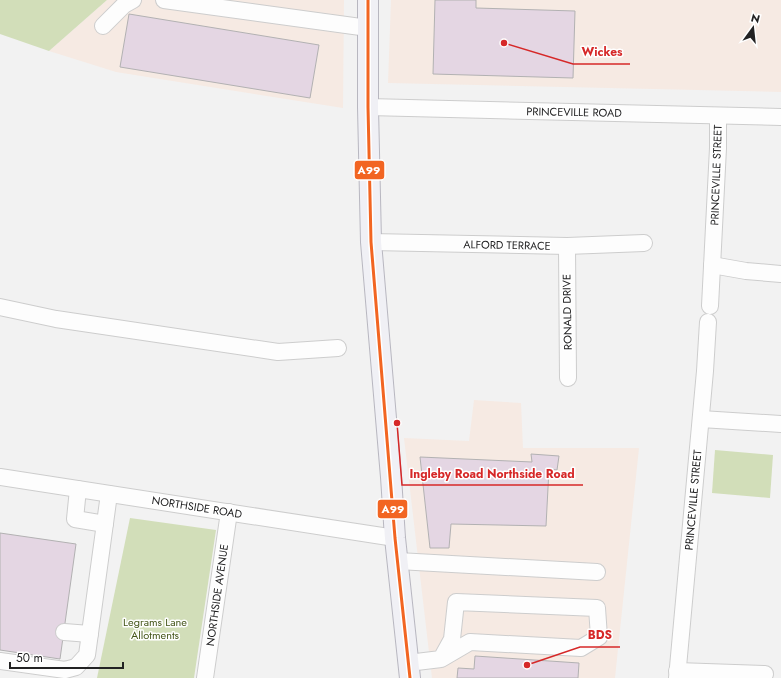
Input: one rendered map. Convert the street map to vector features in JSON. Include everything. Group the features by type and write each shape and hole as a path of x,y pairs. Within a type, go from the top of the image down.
{"main road":[{"path":"368,0 368,108 371,242 395,538 409,671"}],"street":[{"path":"103,26 124,5 133,0"},
{"path":"164,0 368,28"},
{"name":"PRINCEVILLE ROAD","path":"368,108 781,117"},
{"name":"PRINCEVILLE STREET","path":"710,306 718,116"},
{"name":"ALFORD TERRACE","path":"371,242 567,246 644,243"},
{"name":"RONALD DRIVE","path":"567,246 568,378"},
{"path":"712,265 746,271 781,274"},
{"path":"0,307 56,319 278,352 338,348"},
{"name":"PRINCEVILLE STREET","path":"677,674 701,419 708,322"},
{"path":"701,419 781,424"},
{"name":"NORTHSIDE ROAD","path":"0,477 395,538"},
{"path":"78,489 75,519 105,524"},
{"path":"0,661 65,670 76,667 87,654 109,494"},
{"name":"NORTHSIDE AVENUE","path":"205,678 228,512"},
{"path":"398,561 597,572"},
{"path":"409,671 441,659 470,642 580,648 599,637 597,608 456,602 452,639 441,659"},
{"path":"64,632 90,634"},
{"path":"677,674 765,674"}],"shaded area":[{"path":"107,0 344,0 343,108 116,72 49,51"},
{"path":"391,0 781,0 781,92 388,83"},
{"path":"474,400 521,403 523,448 639,448 615,678 432,678 404,438 469,441"}],"green space":[{"path":"0,0 107,0 49,51 0,34"},
{"path":"715,450 773,455 770,498 712,493"},
{"name":"Legrams Lane Allotments","path":"130,518 216,530 194,678 97,678"}],"building":[{"path":"435,0 476,0 476,8 575,11 573,78 433,74"},
{"path":"129,14 319,45 310,98 120,67"},
{"path":"531,454 559,456 557,470 549,469 546,526 451,524 449,548 430,548 420,457 532,462"},
{"path":"0,533 76,544 60,659 0,650"},
{"path":"475,656 579,663 578,678 457,678 458,668 474,669"}],"transit line":[{"name":"A99","path":"368,0 368,107 371,242 395,538 410,678"}],"place":[{"name":"Wickes","path":"504,43"},
{"name":"Ingleby Road Northside Road","path":"397,423"},
{"name":"BDS","path":"527,665"}]}
